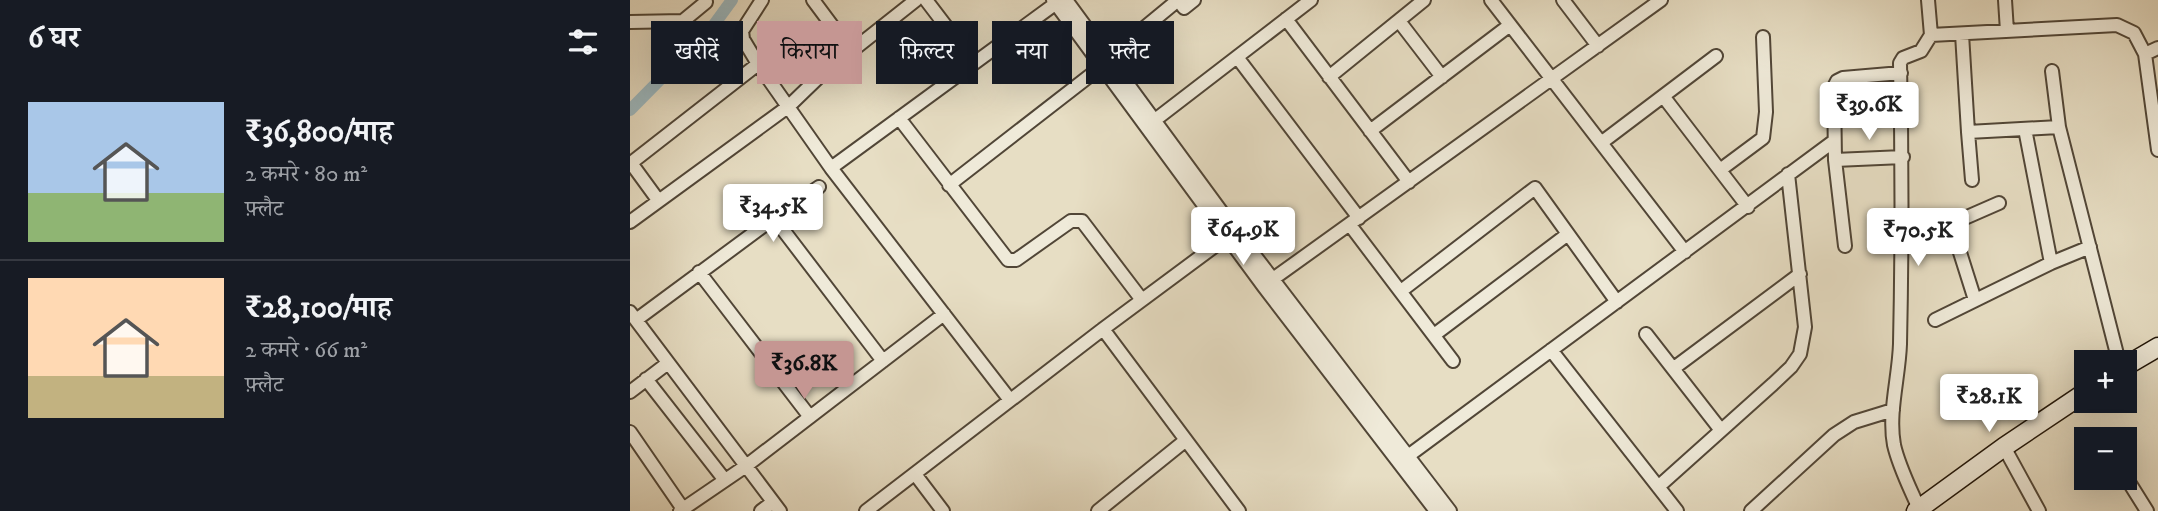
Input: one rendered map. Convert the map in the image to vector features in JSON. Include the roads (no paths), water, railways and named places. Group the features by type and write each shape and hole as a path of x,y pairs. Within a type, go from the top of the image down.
{"street":[{"path":"757,62 743,39 743,31 762,0"},
{"path":"813,0 829,21"},
{"path":"862,42 916,0"},
{"path":"926,0 942,21"},
{"path":"1153,21 1178,0 1184,8 1194,0"},
{"path":"1329,77 1424,0"},
{"path":"1490,0 1685,253"},
{"path":"1563,0 1598,46"},
{"path":"1273,279 1598,46 1644,5 1661,0"},
{"path":"1928,0 1931,35 1921,51 1903,58 1900,62 1903,157 1894,444 1918,510 2074,400"},
{"path":"2005,0 2007,31"},
{"path":"630,22 683,21 705,1"},
{"path":"978,60 1058,1 1086,37"},
{"path":"1155,120 1309,1"},
{"path":"1286,19 1409,182"},
{"path":"1399,21 1441,77"},
{"path":"1931,35 2117,24 2134,33 2145,54 2158,150"},
{"path":"1370,131 1510,25"},
{"path":"1962,34 1972,180"},
{"path":"1720,170 1763,138 1766,112 1763,37"},
{"path":"2145,54 2158,48"},
{"path":"1601,143 1716,56"},
{"path":"1237,57 1355,221 1401,291 1454,361"},
{"path":"658,200 631,163 757,65"},
{"path":"2052,71 2059,127 2116,350"},
{"path":"1845,246 1835,160 1834,87 1837,81 1843,78 1901,73"},
{"path":"949,185 1086,77"},
{"path":"773,84 831,168 1010,400"},
{"path":"630,222 789,106 812,84"},
{"path":"831,168 945,84"},
{"path":"1120,84 1227,237 1436,511"},
{"path":"1124,84 1155,120 1450,511"},
{"path":"1663,96 1748,207"},
{"path":"899,118 1011,262 1071,221 1082,221 1142,300"},
{"path":"1968,132 2059,127"},
{"path":"2025,128 2051,263"},
{"path":"1408,456 1834,141"},
{"path":"1835,160 1903,157"},
{"path":"1658,487 1773,384 1800,354 1805,327 1788,174"},
{"path":"761,511 777,506 633,316 819,187"},
{"path":"1401,291 1535,188 1617,302"},
{"path":"1975,300 1951,224 1999,203"},
{"path":"774,218 883,361"},
{"path":"1434,335 1568,234"},
{"path":"866,511 1103,328 1227,237"},
{"path":"1935,320 2051,263 2090,247"},
{"path":"699,272 810,417"},
{"path":"1674,368 1800,274"},
{"path":"630,432 635,448 682,510 746,466 944,314"},
{"path":"1103,328 1235,506 1219,511"},
{"path":"1646,334 1720,429"},
{"path":"1551,350 1677,511"},
{"path":"2137,361 2157,351"},
{"path":"630,392 668,363"},
{"path":"646,379 724,479"},
{"path":"1751,511 1834,435 1854,422 1894,410"},
{"path":"1098,511 1186,440"},
{"path":"2004,447 2039,511"},
{"path":"915,474 943,511"},
{"path":"2134,490 2147,511"}],"waterway":[{"path":"630,110 713,26 732,0"}]}
